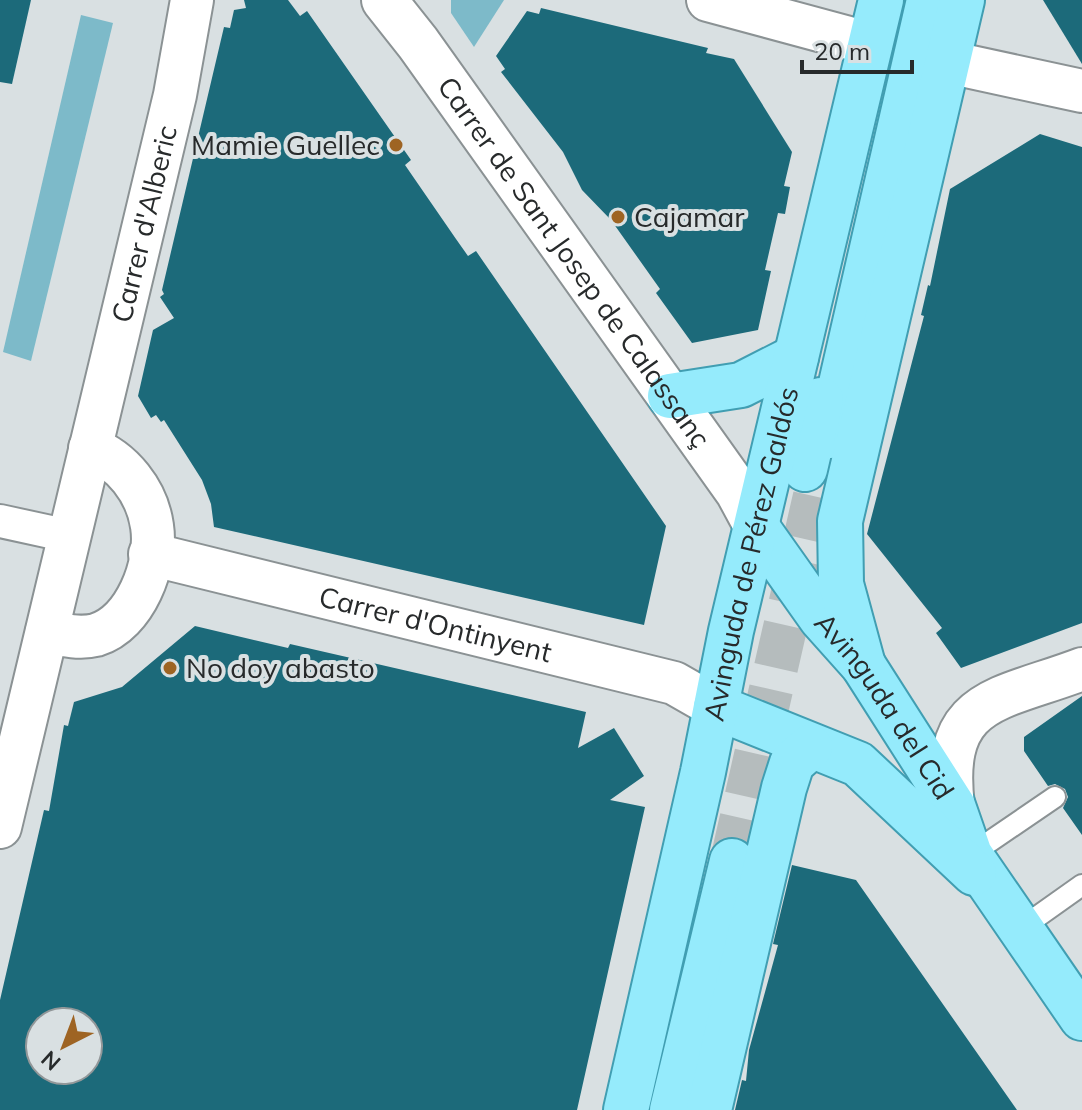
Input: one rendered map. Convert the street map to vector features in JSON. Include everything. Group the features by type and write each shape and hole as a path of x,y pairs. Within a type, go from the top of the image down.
{"main road":[{"name":"Carrer de Sant Josep de Calassanç","path":"384,0 418,43 738,492 758,529"},
{"name":"Avinguda de Pérez Galdós","path":"626,1110 731,631 758,529 881,0"},
{"name":"Avinguda de Pérez Galdós","path":"913,0 813,471 929,0"},
{"path":"863,665 841,584 840,521 962,0"},
{"path":"670,396 741,385 796,357"},
{"name":"Avinguda del Cid","path":"758,529 821,618 863,665 953,806 970,855 1082,1018"},
{"name":"Avinguda del Cid","path":"716,707 858,764 996,894"},
{"path":"709,1110 784,788 792,763 810,747"},
{"path":"657,1110 724,859 672,1110"}],"street":[{"name":"Carrer d'Alberic","path":"0,827 175,95 192,0"},
{"path":"411,0 408,12 418,43"},
{"path":"708,0 871,44"},
{"path":"948,62 1082,91"},
{"path":"47,632 69,637 95,635 117,624 139,595 150,554 153,528 141,494 128,474 107,454 90,448"},
{"path":"0,521 69,536"},
{"name":"Carrer d'Ontinyent","path":"150,554 674,683 716,707"},
{"path":"953,806 949,773 951,750 968,718 983,707 1082,669"}],"lane":[{"path":"970,855 1055,797"},
{"path":"1020,929 1082,885"}],"shaded area":[{"path":"451,0 504,0 474,47 451,13"},
{"path":"81,15 113,23 31,361 3,352"}],"building":[{"path":"0,0 31,0 12,84 0,82"},
{"path":"244,0 288,0 300,16 307,11 411,160 405,165 456,239 468,256 476,251 666,526 644,625 214,527 211,504 202,480 164,420 161,422 156,415 151,418 138,396 153,330 174,318 160,297 164,294 162,290 224,27 230,28 234,10 246,8"},
{"path":"1043,0 1082,0 1082,64"},
{"path":"541,8 708,48 706,53 734,59 792,152 784,186 790,187 785,214 778,213 765,270 771,271 758,330 692,343 656,293 660,289 611,220 582,190 563,152 501,72 505,69 496,56 527,11 539,14"},
{"path":"1040,134 1082,147 1082,623 961,668 936,633 942,628 867,534 924,316 921,315 950,189"},
{"path":"195,626 288,648 290,644 586,712 578,748 614,728 644,776 610,800 645,807 577,1110 0,1110 0,1000 44,810 49,811 64,725 68,726 74,702 122,687"},
{"path":"1082,696 1082,835 1063,808 1068,797 1065,789 1055,784 1048,786 1024,751 1024,737"},
{"path":"792,865 856,880 1017,1110 735,1110 742,1080 746,1081 749,1050 778,945 773,944"}],"tunnel":[{"path":"732,861 820,474"}],"place":[{"name":"Mamie Guellec","path":"396,145"},
{"name":"Cajamar","path":"618,217"},
{"name":"No doy abasto","path":"170,668"}]}
